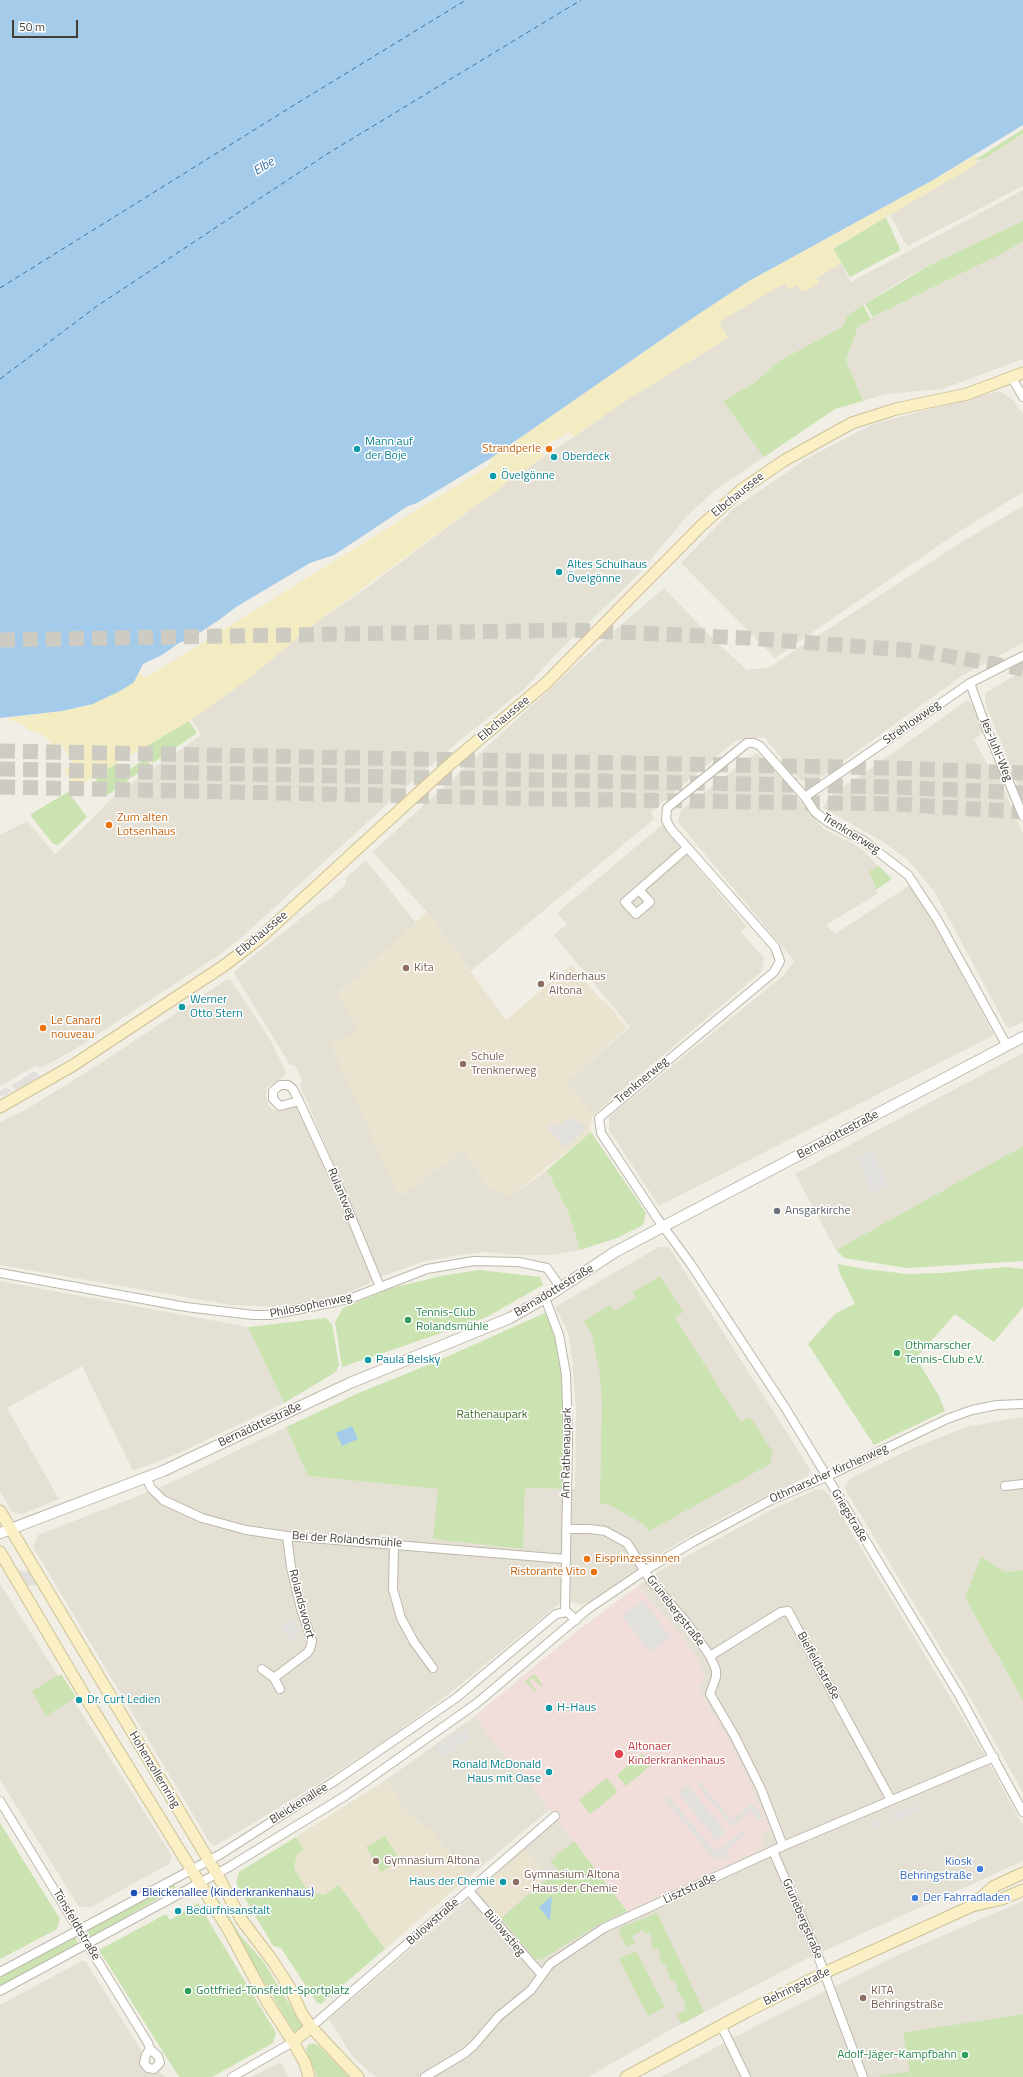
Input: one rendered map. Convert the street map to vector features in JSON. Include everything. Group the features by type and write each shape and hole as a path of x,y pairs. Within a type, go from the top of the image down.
{"main road":[{"name":"Elbchaussee","path":"0,1107 72,1066 225,965 260,938 446,768 546,683 702,525 741,490 790,457 852,423 896,409 968,394 1023,373"},
{"name":"Hohenzollernring","path":"0,1511 217,1874 237,1913 272,1960 290,1988 302,2014 311,2027 358,2077"},
{"name":"Hohenzollernring","path":"0,1552 88,1703 190,1870 228,1929 266,2000 293,2042 305,2064 309,2077"},
{"name":"Behringstraße","path":"972,1906 993,1887 1023,1873"},
{"name":"Behringstraße","path":"626,2077 721,2025 824,1973 972,1906 1002,1899 1023,1890"},
{"path":"293,2042 311,2027"}],"street":[{"path":"1012,378 1023,397"},
{"name":"Strehlowweg","path":"805,797 970,683 1023,656"},
{"name":"Jes-Juhl-Weg","path":"970,683 986,728 1023,816"},
{"name":"Trenknerweg","path":"664,1228 601,1133 599,1118 774,972 780,961 775,947 687,848 666,820 667,808 747,743 754,743 764,748 805,797 815,812 828,822 864,841 908,875 937,919 1007,1046"},
{"path":"639,890 687,848"},
{"name":"Bernadottestraße","path":"0,1533 146,1478 350,1383 510,1318 561,1288 615,1252 664,1228 1023,1037"},
{"name":"Rulantweg","path":"299,1101 340,1190 380,1287"},
{"name":"Griegstraße","path":"664,1228 690,1263 783,1404 959,1696 1023,1812"},
{"name":"Philosophenweg","path":"0,1273 186,1307 253,1315 270,1315 334,1303 427,1270 474,1261 519,1262 547,1268 561,1288"},
{"name":"Am Rathenaupark","path":"545,1298 559,1335 566,1374 568,1440 565,1611"},
{"name":"Othmarscher Kirchenweg","path":"644,1571 742,1515 826,1477 947,1419 972,1410 997,1405 1023,1404"},
{"name":"Bei der Rolandsmühle","path":"146,1478 151,1488 163,1500 202,1518 246,1530 287,1536 565,1559"},
{"path":"1005,1486 1023,1484"},
{"name":"Grünebergstraße","path":"566,1528 605,1531 620,1538 630,1547 651,1581 687,1623 710,1656 716,1670 716,1677 710,1694 734,1735 761,1789 783,1846"},
{"name":"Rolandswoort","path":"274,1678 307,1653 310,1650 312,1641 296,1588 287,1536"},
{"path":"394,1544 393,1589 401,1618 414,1642 433,1668"},
{"name":"Bleickenallee","path":"0,1990 217,1874 320,1812 398,1760 477,1703 588,1610 644,1571"},
{"path":"565,1611 576,1620"},
{"name":"Bleickenallee","path":"0,1972 208,1860 284,1814 388,1747 456,1698 556,1614 565,1611"},
{"name":"Bielfeldtstraße","path":"710,1656 781,1612 788,1611 891,1800"},
{"path":"262,1669 274,1678 280,1689"},
{"name":"Lisztstraße","path":"425,2077 474,2045 499,2016 531,1990 540,1974 550,1964 604,1928 783,1846 994,1757"},
{"name":"Tönsfeldtstraße","path":"0,1801 80,1930 148,2043 150,2050"},
{"name":"Bülowstraße","path":"311,2027 555,1816"},
{"name":"Grünebergstraße","path":"773,1851 824,1973 863,2077"},
{"name":"Bülowstieg","path":"469,1890 540,1974"},
{"path":"721,2025 746,2077"},
{"path":"232,2077 293,2042"}],"shaded area":[{"path":"1023,135 1023,186 908,246 904,242 890,214"},
{"path":"1023,190 1023,221 930,265 902,280 848,315 842,327 779,361 754,383 723,401 764,457 714,491 687,516 638,575 558,652 524,689 459,741 398,794 242,937 219,955 69,1053 40,1068 35,1066 0,1086 0,835 27,821 55,854 116,794 201,735 191,719 244,682 319,620 364,590 509,481 633,396 728,338 719,322 785,282 797,285 802,292 819,284 817,278 841,263 851,282"},
{"path":"1023,241 1023,359 942,389 885,394 863,401 846,360 858,327 873,317 1007,251"},
{"path":"999,391 1012,399 1023,414 1023,492 957,533 775,658 681,563 733,509 806,459 873,424"},
{"path":"1023,506 1023,643 963,675 817,780 801,781 764,737 735,741 651,812 654,819 471,971 427,912 373,852 591,651 664,588 713,639 747,670 770,667 960,543"},
{"path":"1023,671 1023,798 985,703 985,693"},
{"path":"968,700 972,704 984,731 974,740 991,770 997,773 1023,834 1023,1022 1008,1029 934,891 907,859 880,840 823,808 828,798"},
{"path":"756,753 765,759 824,829 859,847 879,866 869,871 877,894 826,925 835,934 910,885 926,908 994,1035 659,1206 609,1130 609,1117 784,975 794,961 678,822 681,810"},
{"path":"662,825 747,927 741,932 764,958 762,971 593,1115 566,1082 630,1027 554,935 567,924 557,913"},
{"path":"366,860 416,923 360,974 361,976 338,992 359,1030 399,1197 463,1150 481,1175 510,1197 547,1170 569,1214 580,1250 551,1255 516,1255 486,1252 466,1254 425,1261 383,1276 380,1275 300,1085 302,1080 295,1065 290,1065 234,973 238,968 318,905 330,899 346,884 345,879"},
{"name":"Schule Trenknerweg","path":"427,912 506,1020 571,965 602,1001 605,1000 627,1028 566,1082 593,1115 589,1128 591,1132 510,1197 482,1185 481,1175 463,1150 399,1197 331,1045 359,1030 338,993 361,976 360,974"},
{"path":"230,979 271,1041 286,1072 284,1077 267,1087 266,1096 268,1105 273,1110 281,1111 296,1106 301,1113 372,1279 370,1283 345,1294 306,1303 273,1307 231,1305 0,1265 0,1122 27,1109 98,1065 223,982"},
{"path":"1023,1053 1023,1146 836,1250 795,1174"},
{"path":"34,1071 41,1076 16,1090 11,1086"},
{"path":"6,1087 12,1091 2,1097 0,1096 0,1091"},
{"path":"570,1117 587,1128 565,1147 547,1127 554,1124 557,1127"},
{"path":"871,1150 888,1184 872,1193 856,1157"},
{"path":"659,1247 669,1247 810,1469 808,1476 724,1517 652,1558 592,1601 581,1605 572,1602 560,1603 449,1694 387,1739 333,1775 215,1846 210,1843 33,1547 38,1535 166,1485 286,1427 308,1476 438,1489 433,1539 523,1549 525,1488 575,1489 576,1410 572,1357 568,1332 555,1307"},
{"path":"0,1281 248,1327 284,1403 177,1454 133,1471 82,1366 7,1408 59,1499 22,1514 12,1512 0,1491"},
{"path":"1023,1417 1023,1570 1005,1572 965,1598 1023,1700 1023,1793 966,1690 844,1487 851,1478 911,1449 966,1427"},
{"path":"817,1489 824,1490 829,1495 983,1752 1023,1826 1023,1861 806,1959 670,2030 588,2077 376,2077 352,2056 329,2019 460,1907 557,1819 627,1911 764,1848 760,1835 771,1830 706,1700 698,1688 704,1680 704,1672 692,1651 674,1627 638,1586 663,1569 729,1533 777,1507"},
{"path":"16,1571 29,1571 37,1585 24,1586"},
{"path":"0,1584 172,1856 169,1864 91,1907 79,1907 0,1780"},
{"name":"Altonaer Kinderkrankenhaus","path":"638,1586 674,1627 692,1651 704,1672 704,1680 698,1688 732,1745 771,1830 760,1835 764,1848 627,1911 526,1779 517,1762 511,1765 475,1716 576,1632"},
{"path":"643,1600 670,1637 650,1653 622,1616"},
{"path":"292,1618 301,1633 290,1641 280,1626"},
{"path":"475,1716 511,1765 517,1762 526,1779 550,1809 470,1876 430,1830 404,1809 386,1780"},
{"path":"464,1728 470,1738 442,1758 435,1749"},
{"name":"Gymnasium Altona","path":"386,1780 404,1809 430,1830 470,1876 385,1949 339,1885 324,1895 308,1892 294,1868 297,1854 304,1849 296,1837"},
{"path":"699,1781 731,1820 752,1803 763,1816 758,1820 750,1811 732,1827 696,1783"},
{"path":"688,1785 726,1832 716,1840 678,1793"},
{"path":"668,1796 716,1852 744,1829 747,1833 726,1851 730,1857 725,1861 720,1856 715,1860 664,1799"},
{"path":"915,1804 918,1810 894,1821 891,1814"},
{"path":"878,1818 883,1823 878,1828 873,1823"},
{"name":"Gymnasium Altona - Haus der Chemie","path":"525,1850 548,1877 501,1918 478,1891"},
{"path":"1023,1901 1023,2077 661,2077 754,2027 898,1955"},
{"path":"82,1961 86,1962 151,2066 166,2077 0,2077 0,2005"},
{"path":"278,2063 283,2065 288,2077 252,2077"}],"green space":[{"path":"1023,129 1023,134 984,159 975,160"},
{"path":"886,217 900,249 899,251 850,277 833,249"},
{"path":"1023,221 1023,241 1007,251 873,317 865,304 930,265"},
{"path":"863,305 871,319 858,327 846,360 863,401 835,409 764,457 723,401 754,383 779,361 842,327 848,315"},
{"path":"189,721 197,733 153,763 143,748"},
{"path":"146,758 150,765 131,778 126,772"},
{"path":"117,763 128,781 108,795 94,777"},
{"path":"68,792 87,817 58,845 53,844 31,814"},
{"path":"879,866 892,879 876,890 869,871"},
{"path":"591,1132 646,1213 643,1225 617,1238 580,1250 569,1214 547,1170"},
{"path":"1023,1146 1023,1261 907,1268 844,1258 836,1250"},
{"name":"Othmarscher Tennis-Club e.V.","path":"838,1264 864,1269 908,1274 942,1273 1006,1267 1023,1269 1023,1307 994,1342 955,1314 916,1358 939,1396 945,1411 874,1445 808,1344 836,1313 855,1304 839,1271"},
{"name":"Tennis-Club Rolandsmühle","path":"479,1270 540,1277 543,1285 485,1318 342,1367 335,1322 343,1308 392,1288 441,1276"},
{"path":"660,1276 683,1312 675,1318 741,1422 750,1417 773,1452 770,1464 649,1531 645,1525 610,1505 600,1504 602,1403 600,1374 592,1335 584,1321 610,1305 614,1311 636,1298 633,1292"},
{"name":"Rathenaupark","path":"545,1313 556,1336 563,1379 565,1439 563,1489 525,1488 523,1549 433,1539 438,1489 308,1476 286,1427 361,1392 435,1362"},
{"path":"326,1318 332,1324 339,1365 336,1372 284,1403 248,1327"},
{"path":"981,1557 1005,1572 1023,1570 1023,1700 965,1598"},
{"path":"61,1674 76,1697 46,1716 32,1691"},
{"path":"534,1674 543,1686 541,1687 533,1678 529,1681 536,1691 535,1692 525,1681"},
{"path":"642,1754 651,1765 626,1786 617,1775"},
{"path":"607,1778 618,1792 590,1814 579,1800"},
{"path":"0,1823 60,1919 57,1929 0,1959"},
{"path":"385,1836 400,1861 381,1872 366,1847"},
{"path":"296,1837 304,1849 297,1854 294,1868 308,1892 324,1895 339,1885 385,1949 321,2004 317,2003 281,1948 273,1946 236,1883 239,1872"},
{"path":"574,1841 627,1911 598,1925 540,1960 535,1959 501,1918 558,1870 550,1861"},
{"path":"174,1884 176,1888 90,1938 87,1934 89,1929"},
{"path":"218,1899 240,1935 263,1961 303,2027 294,2032 215,1900"},
{"name":"Gottfried-Tönsfeldt-Sportplatz","path":"198,1903 276,2033 273,2043 212,2077 179,2077 99,1950 166,1914 170,1920"},
{"path":"657,1913 704,2012 682,2024 677,2015 686,2010 684,2005 686,2004 676,1989 678,1988 674,1980 671,1981 665,1964 663,1965 659,1958 661,1956 657,1948 654,1950 650,1942 653,1941 649,1933 646,1934 643,1930 632,1936 635,1943 627,1947 619,1931 620,1928"},
{"path":"75,1937 79,1945 0,1987 0,1976"},
{"path":"636,1951 665,2007 648,2016 619,1959"},
{"name":"Adolf-Jäger-Kampfbahn","path":"1023,2014 1023,2077 911,2077 903,2033"},
{"path":"313,2043 318,2045 349,2077 317,2077 306,2049 308,2045"},
{"path":"909,2072 910,2077 874,2076"}],"sand":[{"name":"Övelgönne","path":"976,155 977,164 833,248 841,263 817,278 819,284 802,292 797,285 789,290 785,283 719,322 728,338 633,396 573,437 569,432 540,449 544,456 319,620 244,682 189,721 75,788 64,770 74,764 60,742 51,748 49,745 52,743 42,734 28,730 24,725 7,718 62,711 93,704 134,682 139,672 143,677 147,677 488,466 493,460 488,460 697,315 749,281"}],"water":[{"name":"Elbe","path":"0,0 1023,0 1023,125 933,180 749,281 697,315 488,460 417,503 408,506 334,555 310,563 236,607 190,639 179,643 162,655 143,664 134,682 122,690 93,704 62,711 0,718"},
{"path":"352,1426 358,1439 342,1446 336,1433"},
{"path":"552,1896 550,1921 539,1907"}],"ferry route":[{"path":"0,288 466,0"},
{"path":"0,379 97,306 327,154 581,0"}],"tunnel":[{"path":"0,640 571,630 747,638 919,651 1023,669"},
{"path":"0,751 891,768 1023,773"},
{"path":"0,769 894,787 1023,793"},
{"path":"0,787 555,799 895,804 1023,812"}],"place":[{"name":"Mann auf der Boje","path":"357,449"},
{"name":"Strandperle","path":"549,449"},
{"name":"Oberdeck","path":"554,457"},
{"name":"Övelgönne","path":"493,476"},
{"name":"Altes Schulhaus Övelgönne","path":"559,572"},
{"name":"Zum alten Lotsenhaus","path":"109,825"},
{"name":"Kita","path":"406,968"},
{"name":"Kinderhaus Altona","path":"541,984"},
{"name":"Werner Otto Stern","path":"182,1007"},
{"name":"Le Canard nouveau","path":"43,1028"},
{"name":"Schule Trenknerweg","path":"463,1064"},
{"name":"Ansgarkirche","path":"777,1211"},
{"name":"Tennis-Club Rolandsmühle","path":"408,1320"},
{"name":"Othmarscher Tennis-Club e.V.","path":"897,1353"},
{"name":"Paula Belsky","path":"368,1360"},
{"name":"Eisprinzessinnen","path":"587,1559"},
{"name":"Ristorante Vito","path":"594,1572"},
{"name":"Dr. Curt Ledien","path":"79,1700"},
{"name":"H-Haus","path":"549,1708"},
{"name":"Altonaer Kinderkrankenhaus","path":"619,1754"},
{"name":"Ronald McDonald Haus mit Oase","path":"549,1772"},
{"name":"Gymnasium Altona","path":"376,1861"},
{"name":"Kiosk Behringstraße","path":"980,1869"},
{"name":"Haus der Chemie","path":"503,1882"},
{"name":"Gymnasium Altona - Haus der Chemie","path":"516,1882"},
{"name":"Bleickenallee (Kinderkrankenhaus)","path":"134,1893"},
{"name":"Der Fahrradladen","path":"915,1898"},
{"name":"Bedürfnisanstalt","path":"178,1911"},
{"name":"Gottfried-Tönsfeldt-Sportplatz","path":"188,1991"},
{"name":"KITA Behringstraße","path":"863,1998"},
{"name":"Adolf-Jäger-Kampfbahn","path":"965,2055"}]}
